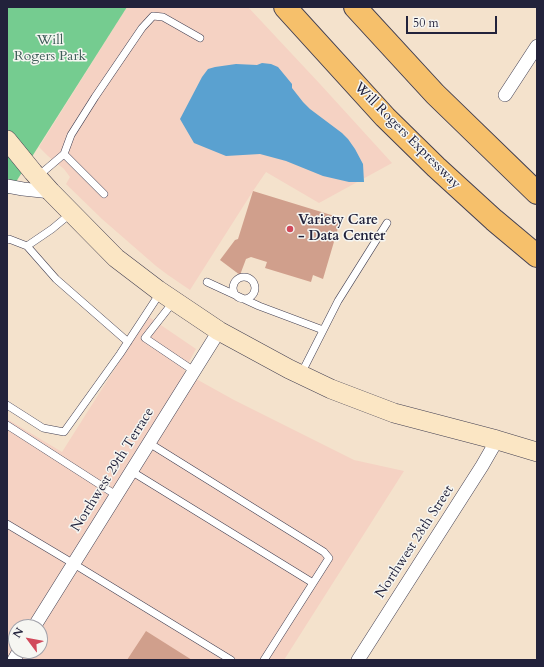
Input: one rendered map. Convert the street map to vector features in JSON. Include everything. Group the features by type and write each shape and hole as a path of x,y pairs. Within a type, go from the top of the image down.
{"highway":[{"name":"Will Rogers Expressway","path":"285,7 384,117 494,220 537,256"},
{"path":"355,7 435,94 537,193"}],"street":[{"path":"506,95 537,46"},
{"path":"7,140 37,177 116,258 219,331 282,366 331,388 394,413 537,452"},
{"path":"7,186 51,192"},
{"name":"Northwest 29th Terrace","path":"39,619 219,331"},
{"name":"Northwest 28th Street","path":"358,660 482,466 497,440"}],"lane":[{"path":"37,177 64,154 72,135 95,97 142,28 153,16 163,17 200,38"},
{"path":"64,154 104,194"},
{"path":"27,246 52,229 71,213"},
{"path":"301,374 338,301 387,223"},
{"path":"7,240 9,239 27,246 56,279 128,342"},
{"path":"207,282 259,306 323,330"},
{"path":"7,405 43,428 64,432 128,342 168,296"},
{"path":"168,296 160,318 145,338 194,371"},
{"path":"7,425 116,495"},
{"path":"149,442 324,552 329,558 264,660"},
{"path":"131,471 313,583"},
{"path":"7,524 228,659"}],"shaded area":[{"path":"127,7 248,7 392,163 319,203 266,172 190,290 156,266 102,219 66,184 70,177 64,169 39,147"},
{"path":"149,317 196,349 184,371 198,380 234,400 354,460 404,471 284,660 7,660 7,419 62,452"}],"green space":[{"name":"Will Rogers Park","path":"7,7 127,7 7,196"}],"water":[{"path":"262,63 271,64 278,67 292,84 292,88 303,102 348,139 363,164 364,182 349,182 323,176 286,161 260,154 226,156 194,143 180,119 202,77 208,69 236,64 257,65"}],"building":[{"name":"Variety Care - Data Center","path":"253,191 341,218 323,279 313,275 311,282 265,268 267,262 251,257 246,259 240,275 220,260 235,240 238,239"},
{"path":"146,631 192,660 127,660"}],"place":[{"name":"Variety Care - Data Center","path":"290,229"}]}
